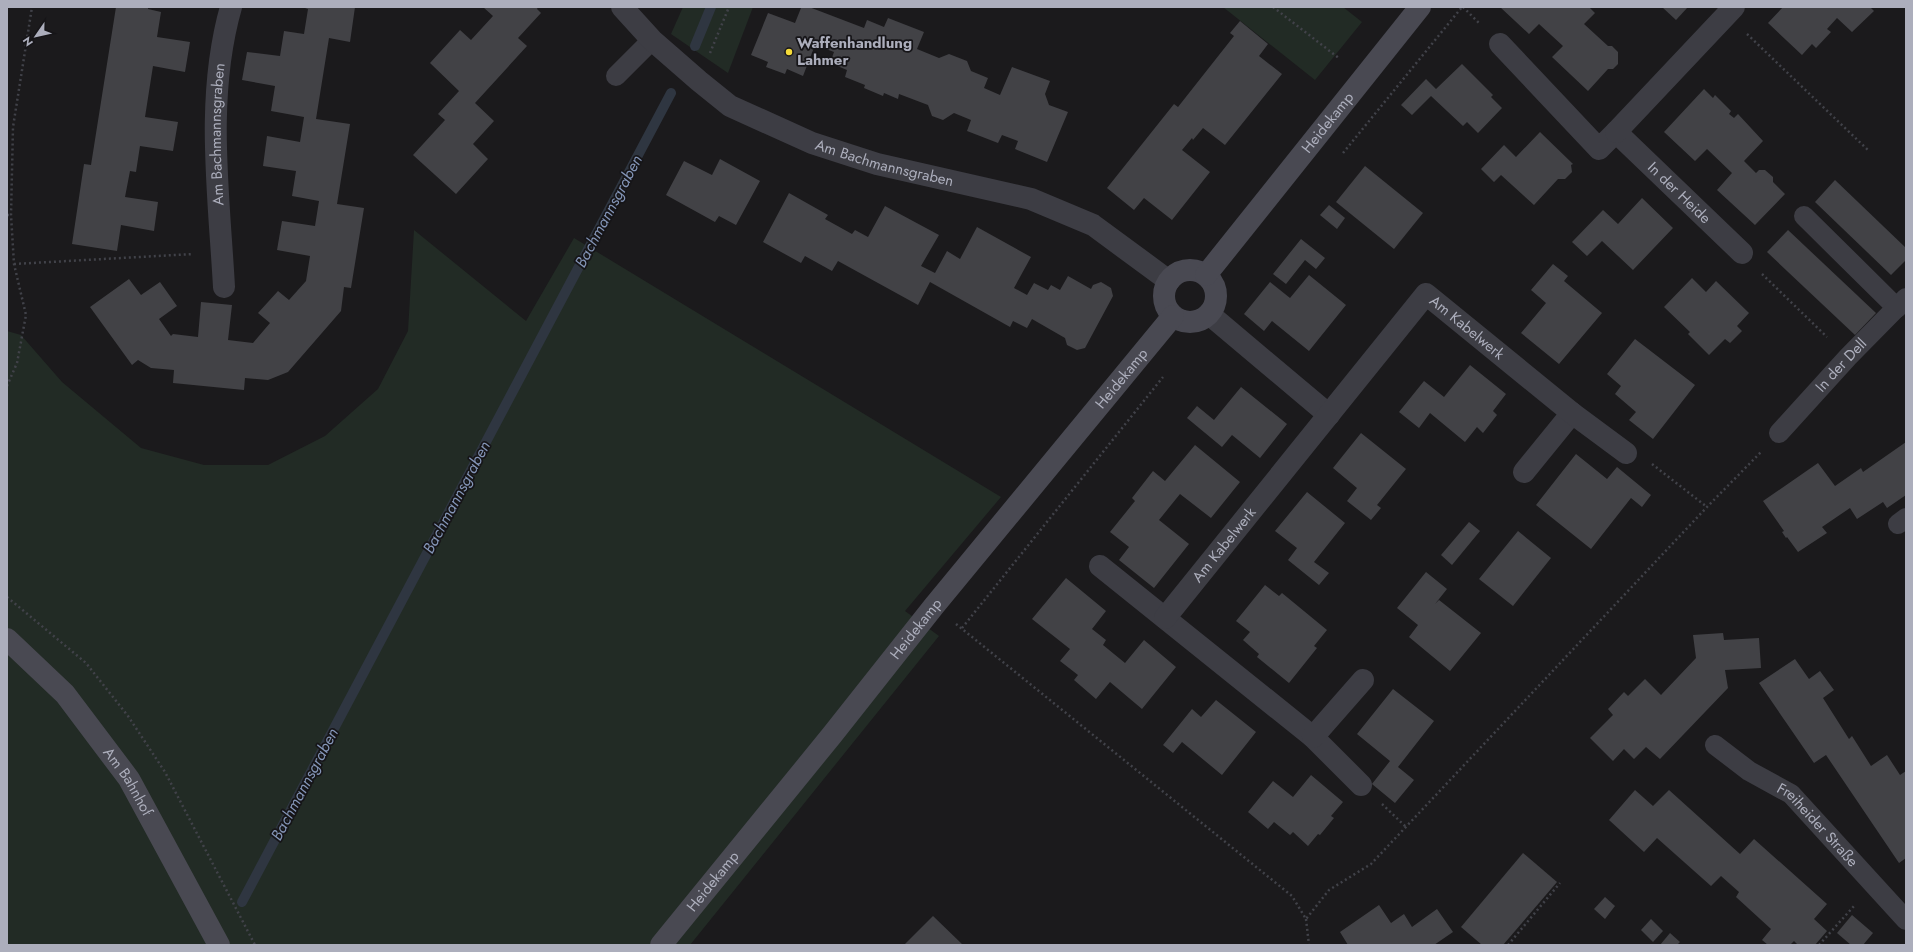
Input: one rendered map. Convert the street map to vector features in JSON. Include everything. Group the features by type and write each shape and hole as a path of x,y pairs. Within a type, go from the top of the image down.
{"street":[{"name":"Am Bachmannsgraben","path":"224,287 217,175 216,105 226,26 232,7"},
{"name":"Am Bachmannsgraben","path":"622,7 652,40 730,106 812,143 877,164 1032,199 1093,225 1169,281"},
{"name":"Heidekamp","path":"1206,275 1420,7"},
{"path":"1500,44 1599,149 1730,11"},
{"name":"In der Heide","path":"1616,132 1742,253"},
{"path":"1191,270 1206,275 1212,282 1216,291 1216,300 1209,314 1194,322 1184,321 1173,316 1166,306 1164,296 1169,281 1174,275 1183,271 1191,270"},
{"name":"Am Kabelwerk","path":"1165,618 1426,294 1572,413 1626,453"},
{"path":"1209,314 1329,415"},
{"name":"Heidekamp","path":"661,945 832,735 934,606 1173,316"},
{"path":"1524,472 1572,413"},
{"path":"1100,566 1313,737 1361,785"},
{"name":"Am Bahnhof","path":"7,639 65,694 129,779 219,945"},
{"path":"1313,737 1363,680"}],"lane":[{"path":"616,76 652,40"},
{"path":"1804,216 1902,303"},
{"name":"In der Dell","path":"1779,433 1848,357 1902,303"},
{"name":"Freiheider Straße","path":"1715,745 1749,771 1791,794 1906,920"}],"path":[{"path":"7,386 17,364 26,315 14,264 11,216 13,127 32,7"},
{"path":"699,81 729,7"},
{"path":"1273,7 1340,59"},
{"path":"1730,11 1869,151"},
{"path":"7,215 11,216"},
{"path":"1742,253 1848,357"},
{"path":"14,264 177,254 222,254"},
{"path":"1306,919 1330,890 1371,864 1706,507 1779,433"},
{"path":"1626,453 1639,455 1706,507"},
{"path":"962,628 1292,896 1306,919 1309,945"},
{"path":"1361,785 1406,827"},
{"path":"1508,945 1560,883"},
{"path":"1819,945 1874,885"}],"shaded area":[{"path":"683,7 753,7 728,73 671,34"},
{"path":"1223,7 1343,7 1362,22 1315,80"},
{"path":"414,230 526,321 574,238 1001,497 905,611 939,636 690,945 7,945 7,331 21,335 62,382 141,448 204,465 268,465 325,436 378,389 408,331"}],"building":[{"path":"116,7 148,7 148,9 161,12 157,37 190,42 185,72 153,66 145,117 178,122 173,151 140,146 136,172 130,171 125,197 158,202 154,231 121,225 117,251 72,244 84,164 91,165"},
{"path":"302,7 355,7 350,42 329,38 316,119 350,124 337,204 364,208 351,288 344,287 341,311 288,372 268,380 245,378 244,390 173,383 174,370 151,368 138,360 132,365 90,307 129,279 141,295 160,282 177,306 159,319 171,336 173,334 198,337 201,302 232,305 228,340 253,343 270,323 258,313 278,291 289,300 306,281 310,256 277,250 282,221 315,226 319,201 292,196 296,171 263,166 267,136 300,142 304,117 271,111 275,86 242,80 247,52 280,56 284,31 304,34 308,9"},
{"path":"483,7 538,7 537,9 541,13 518,38 527,46 475,103 494,121 473,144 488,159 456,194 413,155 445,120 438,114 459,91 430,63 460,30 471,40 493,16"},
{"path":"809,7 864,28 867,20 884,27 888,18 924,32 917,49 939,58 949,54 967,61 971,71 988,78 984,88 1000,95 1012,67 1050,81 1045,94 1049,105 1068,112 1047,162 1015,149 1018,141 1002,135 998,143 967,131 971,120 954,113 943,120 932,116 928,105 899,94 898,99 884,93 883,96 864,88 865,85 845,77 847,70 830,63 834,52 815,45 803,76 787,69 785,74 766,67 768,62 751,55 768,13 795,23 801,8"},
{"path":"1500,7 1589,7 1595,13 1584,24 1608,46 1612,46 1618,52 1618,64 1613,69 1608,69 1588,91 1552,57 1563,46 1539,24 1529,34"},
{"path":"1662,7 1688,7 1676,20"},
{"path":"1783,7 1870,7 1874,11 1852,32 1837,18 1827,29 1831,32 1816,48 1812,44 1802,55 1768,23"},
{"path":"1240,21 1268,44 1259,56 1282,74 1225,145 1203,128 1182,150 1210,172 1172,220 1144,198 1134,210 1107,188 1174,104 1178,107 1234,36 1230,33"},
{"path":"1462,64 1493,95 1491,97 1502,108 1478,133 1467,122 1463,126 1431,96 1412,115 1401,105 1426,79 1436,89"},
{"path":"1704,89 1713,98 1715,95 1731,111 1729,114 1734,118 1738,114 1763,141 1744,161 1756,173 1759,170 1765,170 1773,177 1773,182 1785,194 1755,225 1717,190 1732,173 1707,149 1695,161 1664,132"},
{"path":"1540,132 1573,164 1571,165 1572,172 1565,179 1558,179 1534,205 1501,175 1494,182 1481,169 1504,145 1516,157"},
{"path":"720,159 760,181 736,225 719,216 715,222 666,195 684,161 712,175"},
{"path":"1365,166 1423,213 1394,249 1336,202"},
{"path":"1835,180 1906,248 1906,260 1891,275 1815,202"},
{"path":"789,193 828,215 825,219 852,234 855,230 868,237 885,206 939,235 921,266 935,273 947,251 960,259 977,227 1031,257 1014,288 1027,295 1034,283 1048,290 1051,285 1060,290 1068,276 1091,289 1093,285 1101,282 1111,288 1113,296 1085,348 1077,350 1067,345 1065,338 1032,319 1027,328 1013,321 1010,327 930,282 918,305 838,261 832,271 805,256 801,263 763,242"},
{"path":"1642,198 1673,228 1633,270 1602,241 1587,256 1572,242 1603,210 1618,224"},
{"path":"1329,205 1345,218 1337,229 1320,215"},
{"path":"1788,230 1876,313 1855,335 1767,252"},
{"path":"1301,239 1325,258 1316,269 1305,260 1286,284 1273,274"},
{"path":"1553,264 1568,276 1564,281 1602,313 1559,364 1521,333 1546,303 1531,290"},
{"path":"1309,275 1346,305 1309,351 1272,321 1264,331 1244,314 1270,282 1290,298"},
{"path":"1692,278 1706,292 1716,281 1749,313 1737,326 1742,331 1730,343 1725,339 1709,355 1688,334 1690,332 1664,307"},
{"path":"1635,339 1695,385 1653,439 1629,420 1636,412 1615,394 1621,386 1607,374"},
{"path":"1470,365 1506,394 1493,411 1497,415 1483,433 1477,427 1465,442 1430,413 1419,428 1399,412 1424,381 1444,397"},
{"path":"1241,387 1287,424 1260,458 1232,435 1222,447 1187,418 1197,406 1214,420"},
{"path":"1361,433 1406,469 1377,505 1381,508 1371,520 1347,501 1357,488 1333,468"},
{"path":"1906,442 1906,495 1887,508 1883,502 1857,519 1850,508 1822,527 1827,533 1798,552 1787,537 1786,538 1782,532 1784,531 1763,501 1818,463 1835,486 1861,468 1863,472"},
{"path":"1195,445 1240,482 1211,518 1180,494 1159,520 1189,544 1154,588 1119,560 1129,547 1110,532 1135,501 1132,498 1153,471 1165,481"},
{"path":"1576,454 1607,479 1617,467 1651,495 1642,507 1631,498 1591,549 1536,505"},
{"path":"1307,492 1345,523 1314,562 1329,573 1319,585 1288,560 1297,548 1275,531"},
{"path":"1469,522 1480,531 1452,565 1441,555"},
{"path":"1518,531 1551,558 1513,606 1479,579"},
{"path":"1426,572 1447,589 1435,604 1439,600 1481,633 1450,671 1409,637 1418,625 1397,608"},
{"path":"1066,578 1106,611 1092,629 1106,640 1103,645 1125,663 1144,640 1176,667 1142,709 1110,682 1096,699 1074,680 1078,675 1060,661 1070,649 1032,619"},
{"path":"1265,585 1279,596 1282,593 1327,630 1314,646 1317,648 1289,683 1257,657 1259,654 1243,640 1250,632 1236,621"},
{"path":"1723,633 1724,640 1759,638 1761,668 1725,670 1728,688 1660,759 1646,747 1634,759 1624,749 1613,761 1590,738 1613,715 1608,709 1624,692 1628,696 1645,679 1661,695 1696,658 1693,635"},
{"path":"1795,659 1809,679 1820,671 1834,690 1823,698 1849,739 1852,736 1871,766 1887,755 1900,775 1906,771 1906,858 1899,863 1826,755 1814,763 1759,683"},
{"path":"1393,689 1434,721 1398,767 1414,780 1395,803 1372,784 1390,761 1357,734"},
{"path":"1216,700 1256,732 1222,775 1182,742 1173,753 1163,745 1192,709 1201,717"},
{"path":"1311,775 1343,802 1331,816 1334,818 1320,835 1318,834 1308,846 1293,832 1290,835 1274,822 1268,829 1248,812 1273,781 1293,797"},
{"path":"1635,790 1653,806 1669,790 1740,854 1754,839 1827,904 1814,919 1827,931 1815,945 1798,945 1794,941 1790,945 1768,945 1762,940 1771,929 1736,897 1739,892 1721,876 1711,886 1657,838 1644,852 1609,820"},
{"path":"1523,853 1557,882 1503,945 1482,945 1461,927"},
{"path":"1605,897 1615,906 1605,919 1594,909"},
{"path":"1379,905 1391,923 1404,914 1412,927 1437,909 1453,932 1434,945 1348,945 1340,932"},
{"path":"1852,915 1873,933 1863,945 1851,945 1837,933"},
{"path":"933,916 963,945 904,945"},
{"path":"1651,919 1663,931 1653,942 1641,930"},
{"path":"1670,933 1680,942 1677,945 1660,945"}],"waterway":[{"name":"Bachmannsgraben","path":"695,46 711,7"},
{"name":"Bachmannsgraben","path":"242,902 671,93"}],"place":[{"name":"Waffenhandlung Lahmer","path":"789,52"}]}
